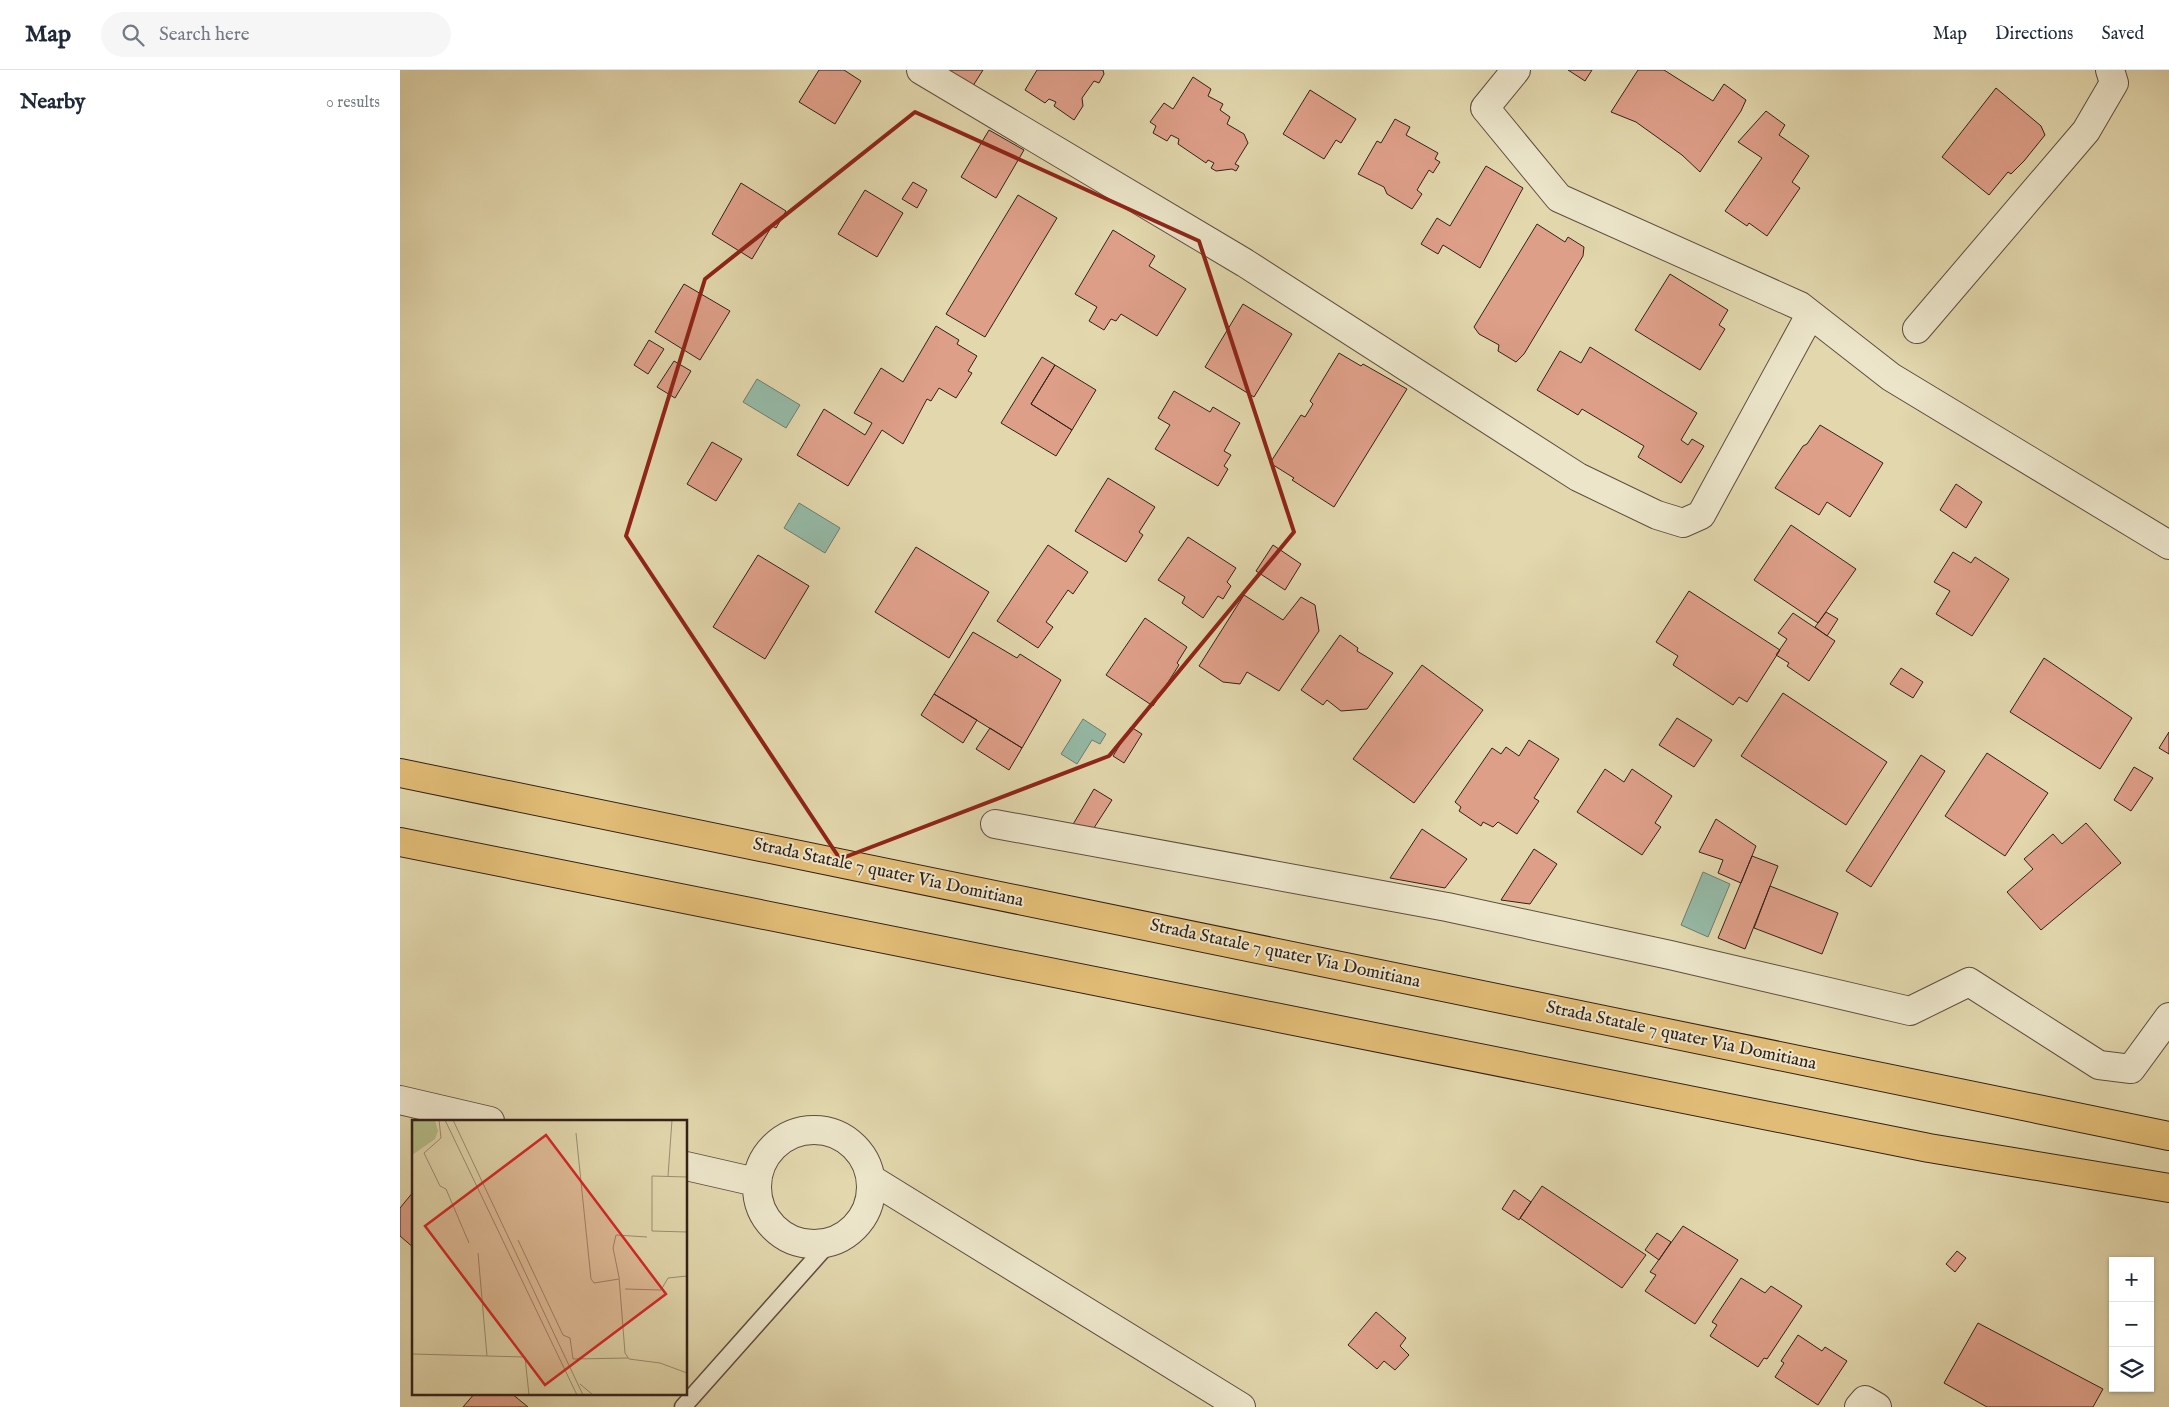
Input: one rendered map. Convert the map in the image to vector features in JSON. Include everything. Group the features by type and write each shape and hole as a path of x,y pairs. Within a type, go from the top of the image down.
{"highway":[{"name":"Strada Statale 7 quater Via Domitiana","path":"400,773 2169,1136"},
{"path":"400,842 1929,1148 2169,1188"}],"street":[{"path":"921,70 1245,263 1578,477 1657,515 1683,523 1701,515 1810,315"},
{"path":"1516,70 1485,108 1559,198 1800,306 1891,377 2169,545"},
{"path":"1916,329 2086,131 2114,83 2110,70"},
{"path":"995,824 1447,907 1670,955 1910,1011 1969,982 2099,1065 2131,1069 2169,1016"},
{"path":"400,1100 486,1120"},
{"path":"822,1130 839,1135 854,1146 865,1161 871,1179 871,1196 866,1212 857,1226 844,1236 829,1243 810,1245 792,1242 776,1232 764,1218 757,1201 756,1182 761,1164 771,1149 785,1137 803,1131 822,1130"},
{"path":"688,1166 756,1182"},
{"path":"871,1179 1242,1407"},
{"path":"1859,1407 1865,1400 1877,1407"}],"lane":[{"path":"683,1407 829,1243"}],"highlighted area":[{"path":"915,112 1199,241 1294,532 1109,756 840,859 626,536 705,279"}],"shaded area":[{"path":"757,379 800,405 786,428 743,402"},
{"path":"799,503 840,528 825,553 784,528"},
{"path":"1083,719 1106,734 1100,744 1092,740 1077,764 1061,754"},
{"path":"1703,872 1730,884 1708,937 1681,925"}],"building":[{"path":"819,70 844,70 861,81 835,124 799,102"},
{"path":"940,70 983,70 971,89"},
{"path":"1037,70 1103,70 1104,74 1099,83 1094,81 1082,98 1083,106 1074,120 1054,106 1056,102 1049,99 1045,103 1025,90"},
{"path":"1568,70 1592,70 1585,81"},
{"path":"1638,70 1664,70 1713,101 1724,84 1746,100 1741,111 1700,172 1682,155 1636,122 1611,112"},
{"path":"1193,77 1211,89 1208,96 1223,104 1220,110 1230,117 1227,124 1244,134 1248,143 1235,164 1239,166 1236,171 1232,169 1216,171 1211,168 1214,163 1208,160 1206,163 1178,144 1179,139 1171,135 1167,141 1153,133 1156,126 1150,122 1164,103 1173,109"},
{"path":"1996,88 2041,126 2045,135 2024,161 2011,174 2008,172 1989,195 1942,157"},
{"path":"1310,90 1356,119 1341,143 1336,140 1324,159 1283,134"},
{"path":"1766,111 1785,125 1779,135 1809,156 1792,182 1800,188 1767,236 1749,223 1747,226 1725,211 1762,158 1738,142"},
{"path":"1395,119 1410,127 1406,135 1438,153 1435,159 1440,162 1433,173 1429,170 1417,190 1422,194 1412,209 1387,194 1384,187 1358,174 1377,141 1381,143"},
{"path":"989,130 1024,150 996,198 961,177"},
{"path":"1486,166 1523,188 1480,268 1443,245 1438,254 1421,244 1437,218 1450,226"},
{"path":"913,182 927,190 917,208 902,199"},
{"path":"741,183 786,211 776,228 772,226 752,259 712,234"},
{"path":"865,190 903,213 877,257 838,234"},
{"path":"1018,195 1057,218 985,337 946,314"},
{"path":"1537,224 1565,242 1568,237 1584,247 1583,256 1524,354 1516,362 1498,351 1499,345 1479,334 1474,327"},
{"path":"1113,230 1155,256 1149,266 1186,289 1157,336 1121,314 1116,321 1111,319 1104,330 1089,321 1097,307 1075,294"},
{"path":"1670,274 1728,310 1719,325 1725,329 1700,370 1635,330"},
{"path":"684,284 730,311 700,360 655,332"},
{"path":"1243,304 1292,334 1254,397 1205,367"},
{"path":"936,326 959,340 957,344 977,356 968,371 972,373 956,398 939,388 931,401 927,399 903,444 882,430 848,486 797,455 824,409 865,435 872,423 854,413 881,368 903,382"},
{"path":"649,340 664,349 648,374 634,365"},
{"path":"1590,347 1697,413 1681,440 1688,445 1692,439 1704,446 1681,483 1638,457 1644,446 1582,409 1578,415 1537,390 1560,351 1581,363"},
{"path":"1339,353 1361,366 1363,364 1407,389 1334,507 1292,480 1294,478 1270,463 1301,415 1305,417 1313,404 1310,401"},
{"path":"1042,357 1055,365 1031,404 1072,430 1056,456 1001,423"},
{"path":"674,361 691,371 675,398 657,387"},
{"path":"1055,365 1096,390 1072,430 1031,404"},
{"path":"1174,391 1210,412 1213,407 1240,423 1224,451 1231,455 1224,466 1228,469 1218,486 1155,449 1170,425 1158,418"},
{"path":"1820,425 1883,463 1850,517 1827,502 1819,515 1775,488 1803,446 1807,444"},
{"path":"712,442 742,459 716,501 687,484"},
{"path":"1108,478 1155,507 1139,532 1143,535 1126,562 1075,531"},
{"path":"1956,484 1982,502 1966,528 1940,510"},
{"path":"1791,525 1856,569 1818,623 1754,580"},
{"path":"1188,537 1236,568 1227,582 1231,586 1223,599 1218,596 1203,618 1182,603 1185,597 1158,580"},
{"path":"1048,545 1088,572 1073,594 1068,590 1046,622 1053,627 1038,648 997,621"},
{"path":"1273,545 1301,564 1285,590 1256,571"},
{"path":"916,547 989,592 949,658 875,612"},
{"path":"1953,552 1971,563 1975,557 2009,579 1972,636 1936,614 1950,591 1934,582"},
{"path":"758,555 809,586 765,659 713,627"},
{"path":"1689,591 1780,650 1747,702 1739,697 1733,705 1673,665 1678,656 1656,642"},
{"path":"1244,595 1283,620 1301,597 1315,605 1319,631 1279,691 1247,672 1240,684 1223,682 1199,666"},
{"path":"1826,612 1838,619 1827,636 1815,627"},
{"path":"1793,613 1835,641 1809,681 1787,666 1789,663 1776,655 1787,639 1778,633"},
{"path":"1145,618 1187,647 1177,663 1179,665 1153,706 1106,675"},
{"path":"973,632 1017,658 1020,654 1061,680 1022,748 934,694"},
{"path":"1340,635 1358,648 1357,651 1393,673 1367,709 1341,711 1327,700 1323,705 1301,690"},
{"path":"2044,658 2132,718 2100,769 2010,712"},
{"path":"1422,665 1483,710 1414,803 1353,759"},
{"path":"1901,668 1923,682 1913,698 1890,684"},
{"path":"1783,693 1887,762 1846,825 1741,756"},
{"path":"934,694 977,720 963,743 921,715"},
{"path":"1677,718 1712,740 1694,767 1659,745"},
{"path":"1131,727 1142,734 1124,763 1113,756"},
{"path":"990,728 1022,748 1009,770 976,749"},
{"path":"2169,732 2169,754 2159,748"},
{"path":"1529,740 1559,759 1534,798 1539,801 1517,834 1498,822 1493,827 1483,822 1481,826 1459,811 1461,807 1455,802 1492,748 1501,754 1506,747 1519,756"},
{"path":"1987,753 2048,793 2005,856 1945,816"},
{"path":"1921,755 1945,771 1871,887 1846,871"},
{"path":"2134,767 2153,778 2131,811 2114,800"},
{"path":"1605,769 1624,782 1632,769 1672,796 1655,823 1661,827 1642,855 1577,812"},
{"path":"1094,789 1112,800 1092,831 1072,826"},
{"path":"1716,819 1756,846 1741,883 1718,873 1723,860 1699,852"},
{"path":"2086,823 2121,863 2041,930 2007,892 2033,869 2024,859 2053,834 2062,844"},
{"path":"1422,829 1467,859 1445,888 1390,878"},
{"path":"1534,849 1557,864 1530,904 1501,900"},
{"path":"1752,856 1778,866 1745,949 1718,938"},
{"path":"1770,886 1838,913 1822,954 1754,928"},
{"path":"1542,1186 1646,1255 1622,1288 1520,1218"},
{"path":"1514,1190 1531,1202 1519,1220 1502,1209"},
{"path":"412,1193 412,1246 400,1236 400,1208"},
{"path":"1683,1226 1738,1260 1695,1324 1645,1291 1656,1275 1650,1272"},
{"path":"1657,1233 1671,1242 1659,1260 1645,1250"},
{"path":"1957,1251 1966,1258 1955,1272 1946,1264"},
{"path":"1741,1278 1765,1293 1771,1286 1802,1306 1767,1359 1764,1358 1758,1367 1710,1336 1717,1325 1712,1322"},
{"path":"1376,1312 1406,1338 1400,1346 1409,1355 1395,1370 1384,1361 1377,1369 1348,1345"},
{"path":"1978,1323 2103,1389 2093,1407 1987,1407 1944,1383"},
{"path":"1798,1335 1822,1351 1825,1347 1847,1361 1818,1405 1775,1377 1784,1363 1781,1361"},
{"path":"474,1394 512,1394 528,1407 463,1407"}]}
